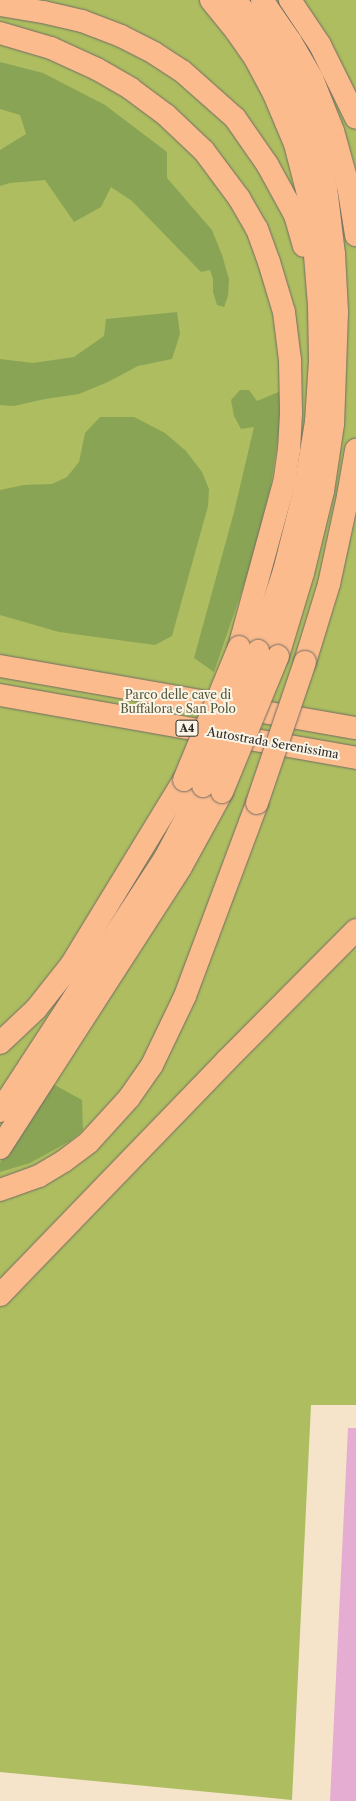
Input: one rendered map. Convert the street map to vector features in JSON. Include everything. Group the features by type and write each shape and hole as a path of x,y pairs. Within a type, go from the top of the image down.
{"highway":[{"path":"0,1111 165,858 203,786 258,651 284,571 306,481 316,422 320,360 319,305 311,206 295,144 274,94 256,60 236,31 211,0"},
{"path":"0,1148 181,867 203,786 258,651 303,573 323,491 333,424 338,312 334,254 326,187 310,131 294,90 274,53 235,0"},
{"path":"262,0 295,48 312,78 323,105 333,131 348,185 356,235"},
{"path":"290,0 320,45 356,118"},
{"path":"0,5 82,21 121,36 182,71 235,118 267,164 295,215 319,305"},
{"path":"0,33 51,48 97,69 131,89 166,114 204,151 239,198 257,229 269,262 284,312 290,360 291,413 289,449 258,651"},
{"path":"2,1189 39,1176 64,1161 89,1142 129,1098 152,1065 185,996 257,803 304,662 329,584 348,496 356,450"},
{"path":"0,653 54,675"},
{"path":"0,666 356,728"},
{"name":"Autostrada Serenissima","path":"6,697 356,758"},
{"path":"0,1043 36,1009 71,965 203,786"},
{"path":"0,1295 227,1060 356,930"}],"green space":[{"name":"Parco delle cave di Buffalora e San Polo","path":"0,0 356,0 356,1405 311,1405 292,1800 0,1772"},
{"path":"0,62 43,73 105,105 167,152 167,178 212,230 222,255 229,279 228,296 224,307 217,305 213,292 213,279 210,270 201,272 132,201 111,187 101,207 74,222 45,180 10,183 0,186 0,150 26,134 20,115 0,109"},
{"path":"177,312 180,334 172,359 138,366 108,382 79,394 45,399 14,406 0,405 0,359 33,363 74,357 104,336 106,319"},
{"path":"240,390 249,390 257,401 281,391 281,418 271,484 255,552 214,672 194,658 234,512 254,427 241,429 234,416 231,400"},
{"path":"100,417 134,417 165,433 186,451 202,472 209,489 208,506 172,636 155,645 59,632 0,615 0,490 24,485 52,484 67,477 79,462 85,433"},
{"path":"51,1083 82,1100 83,1130 70,1141 30,1163 0,1172 0,1163"}],"building":[{"path":"348,1428 356,1428 356,1801 330,1801"}]}
